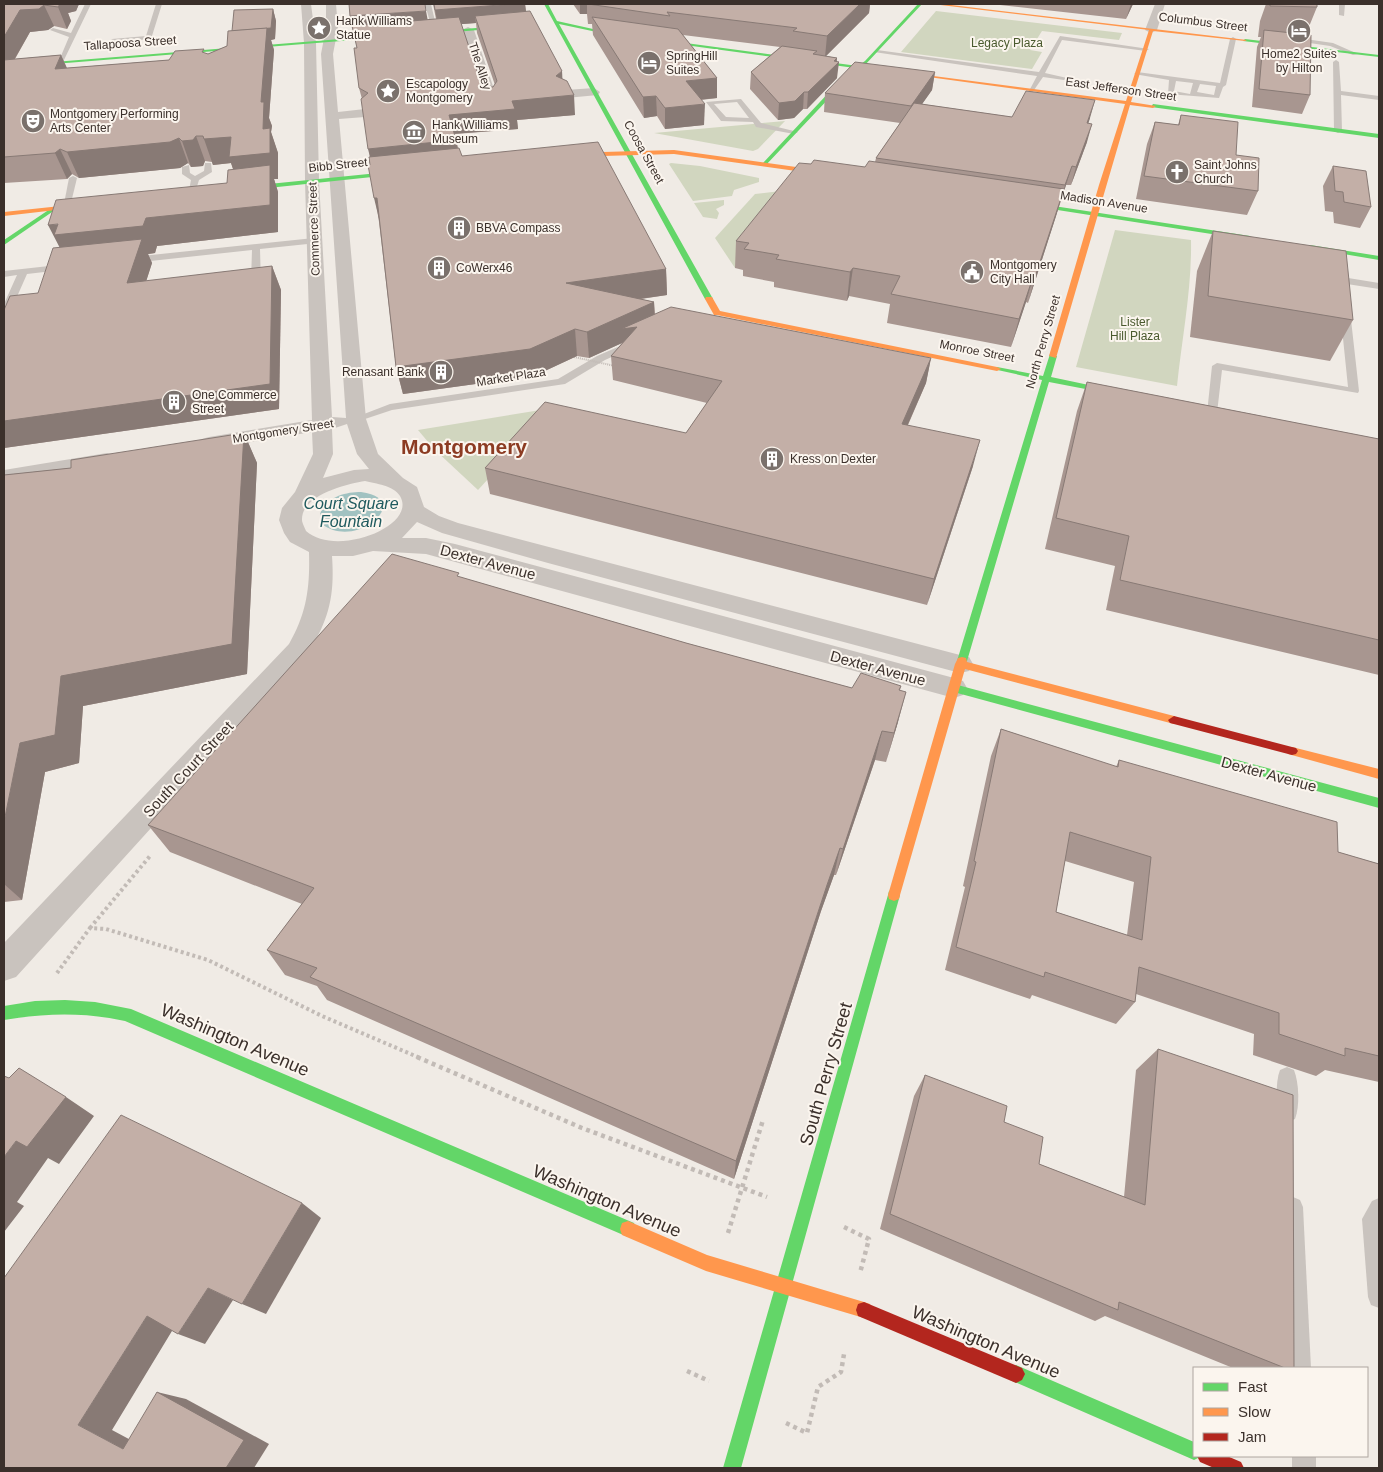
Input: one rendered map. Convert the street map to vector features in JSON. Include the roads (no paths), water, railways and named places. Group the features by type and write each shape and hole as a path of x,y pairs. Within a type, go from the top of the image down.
{"main road":[{"name":"Coosa Street","path":"546,4 552,23 629,152 713,314"},
{"path":"765,164 849,74 877,52 920,4"},
{"name":"Columbus Street","path":"934,4 1379,56"},
{"path":"552,23 595,19"},
{"name":"East Jefferson Street","path":"552,23 611,34 859,68 1379,136"},
{"name":"Tallapoosa Street","path":"4,67 60,62 167,59 229,54 329,41 527,25"},
{"name":"North Perry Street","path":"954,688 1047,379 1094,214 1152,30"},
{"path":"558,156 629,152 674,152 844,176"},
{"name":"Bibb Street","path":"230,190 422,170"},
{"name":"Madison Avenue","path":"1008,201 1264,240"},
{"path":"4,214 102,203"},
{"path":"4,243 61,208"},
{"path":"1303,246 1379,258"},
{"name":"Monroe Street","path":"713,314 1134,397"},
{"name":"Dexter Avenue","path":"960,664 1379,774"},
{"name":"Dexter Avenue","path":"954,688 1379,803"},
{"name":"South Perry Street","path":"732,1468 954,688"},
{"name":"Washington Avenue","path":"4,1013 54,1005 104,1008 126,1014 706,1263 873,1313 1193,1451"},
{"path":"1208,1457 1235,1468"}],"street":[{"name":"Commerce Street","path":"305,496 322,454 312,181 310,43 306,4"},
{"name":"Commerce Street","path":"331,4 332,28 327,54 356,419 361,440 372,464 394,480"},
{"name":"North Perry Street","path":"1152,30 1160,4"},
{"name":"The Alley","path":"468,30 492,101"},
{"path":"566,94 594,92"},
{"path":"332,116 365,112"},
{"name":"Montgomery Street","path":"188,446 356,419"},
{"path":"4,476 130,456"},
{"path":"365,475 394,480 404,486 411,495 414,504 405,525 376,544 357,549 338,550 320,548 306,543 297,535 292,526 292,516 296,505 305,496 332,480 365,475"},
{"name":"Dexter Avenue","path":"412,509 431,521 450,528 556,558 960,664"},
{"name":"Dexter Avenue","path":"376,544 426,546 455,552 954,688"},
{"name":"South Court Street","path":"4,966 270,683 298,650 314,623 320,605 322,588 320,548"}],"lane":[{"path":"60,62 80,14 88,4"},
{"path":"112,41 149,38 159,4"},
{"path":"428,4 436,33"},
{"path":"1342,4 1342,15"},
{"path":"53,30 72,36"},
{"path":"1032,91 1060,38 1146,49"},
{"path":"1173,79 1170,93 1217,97 1222,85 1233,40"},
{"path":"877,52 1064,78"},
{"path":"1336,62 1338,131"},
{"path":"1138,74 1222,85"},
{"path":"1194,94 1197,82"},
{"path":"1338,93 1379,98"},
{"path":"755,120 724,119 709,102 738,100 755,120 759,125 794,132"},
{"path":"191,194 195,179 208,172 208,165"},
{"path":"186,167 186,174 195,179"},
{"path":"61,208 73,178"},
{"path":"120,261 314,241"},
{"path":"246,285 256,284 256,247"},
{"path":"4,274 81,266"},
{"path":"16,309 6,310 23,272"},
{"path":"1212,413 1217,366 1354,391 1337,279 1379,286"},
{"name":"Market Plaza","path":"356,419 390,407 561,382 601,358 640,340"},
{"path":"1287,1077 1290,1135"},
{"path":"1292,1184 1300,1367"},
{"path":"1379,1208 1373,1219 1379,1297"}],"water":[{"name":"Court Square Fountain","path":"361,492 376,496 382,504 381,512 374,521 364,528 350,531 336,531 322,524 320,514 327,503 343,494"}],"place":[{"name":"Hank Williams Statue","path":"319,28"},
{"name":"Home2 Suites by Hilton","path":"1299,31"},
{"name":"SpringHill Suites","path":"649,63"},
{"name":"Escapology Montgomery","path":"388,91"},
{"name":"Montgomery Performing Arts Center","path":"33,121"},
{"name":"Hank Williams Museum","path":"414,132"},
{"name":"Saint Johns Church","path":"1177,172"},
{"name":"BBVA Compass","path":"459,228"},
{"name":"CoWerx46","path":"439,268"},
{"name":"Montgomery City Hall","path":"972,272"},
{"name":"Renasant Bank","path":"441,372"},
{"name":"One Commerce Street","path":"174,402"},
{"name":"Kress on Dexter","path":"772,459"}],"district":[{"name":"Montgomery","path":"464,446"}],"park label":[{"name":"Legacy Plaza","path":"1007,43"},
{"name":"Lister Hill Plaza","path":"1135,329"}]}
